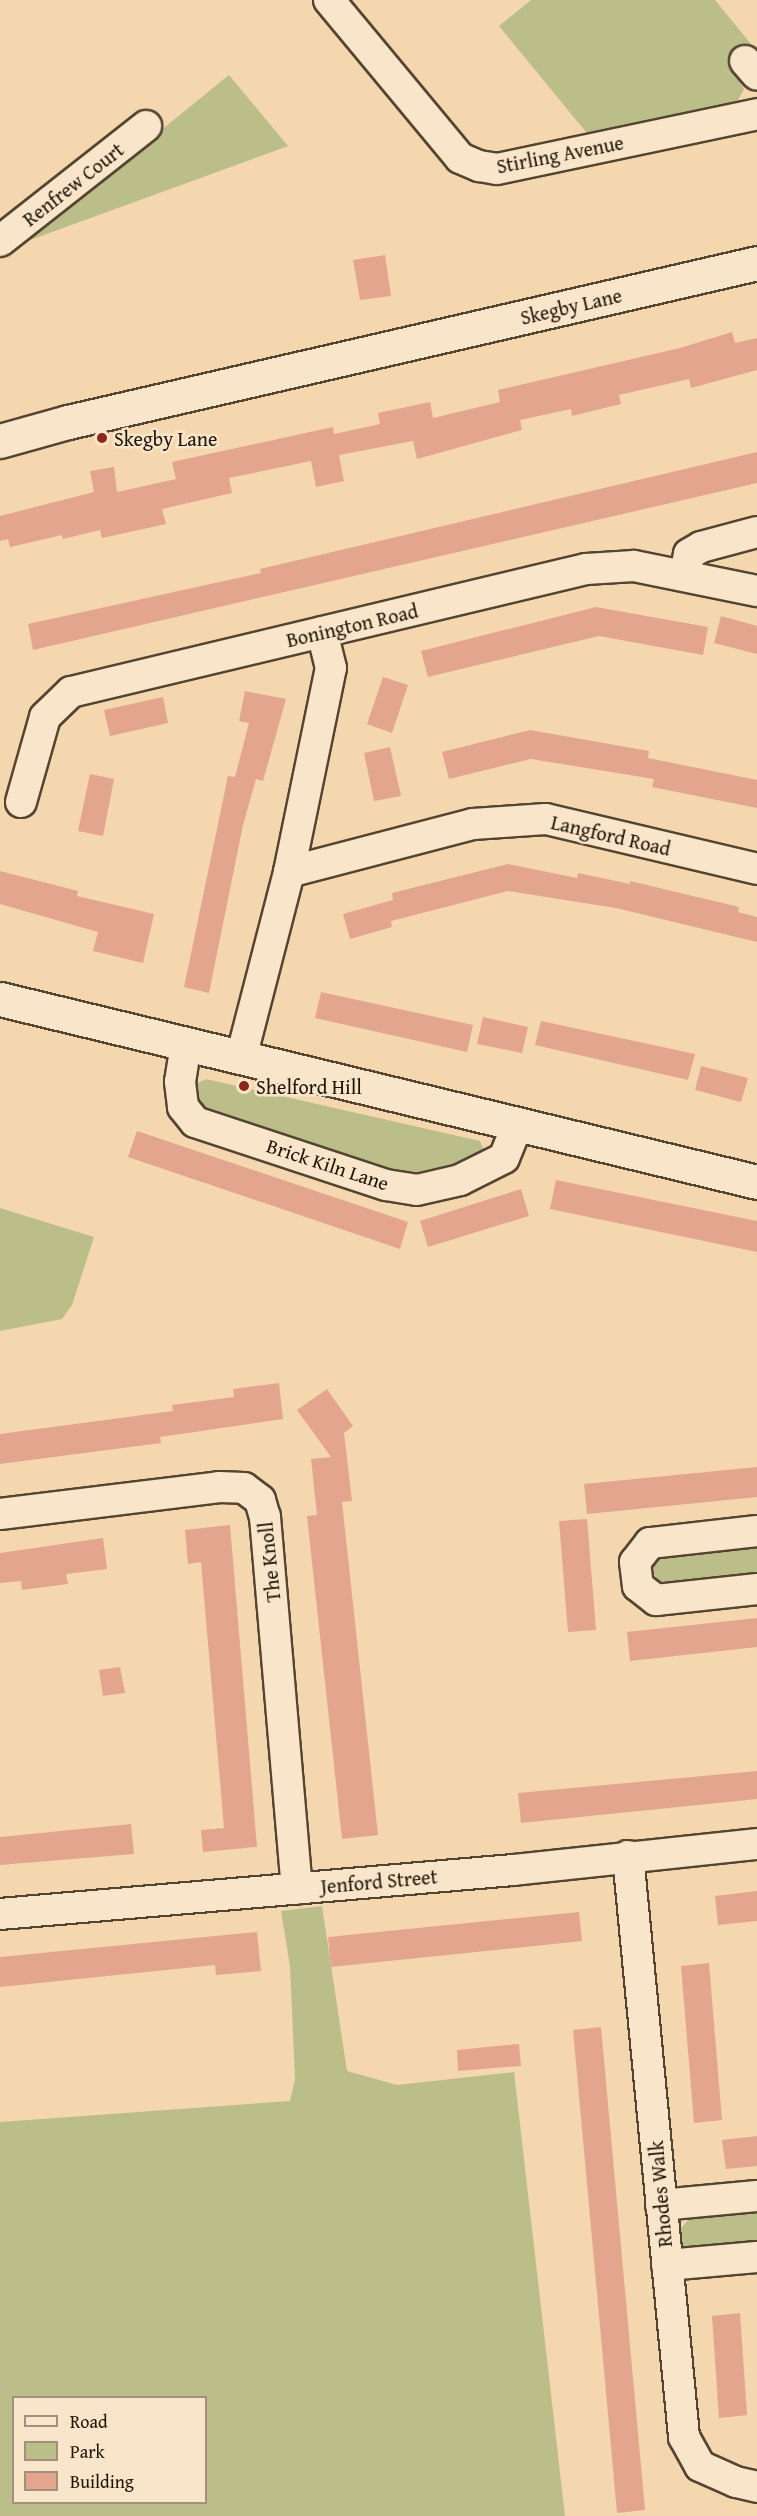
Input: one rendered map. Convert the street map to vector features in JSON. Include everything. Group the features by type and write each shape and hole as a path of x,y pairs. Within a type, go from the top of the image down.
{"street":[{"name":"Stirling Avenue","path":"336,2 460,158 479,166 497,169 757,114"},
{"name":"Renfrew Court","path":"0,241 146,126"},
{"name":"Skegby Lane","path":"0,441 68,422 757,263"},
{"path":"685,573 689,554 701,547 757,532"},
{"name":"Bonington Road","path":"21,802 45,717 71,692 586,569 634,566 685,573 757,591"},
{"path":"242,1058 290,872 331,669 322,632"},
{"name":"Langford Road","path":"290,872 473,824 546,819 757,869"},
{"path":"0,999 757,1182"},
{"name":"Brick Kiln Lane","path":"186,1044 180,1082 183,1107 195,1122 386,1185 417,1190 460,1180 504,1158 517,1125"},
{"name":"The Knoll","path":"0,1514 219,1487 244,1488 260,1500 265,1517 297,1889"},
{"path":"757,1531 650,1543 635,1562 638,1586 656,1600 757,1590"},
{"name":"Jenford Street","path":"0,1914 297,1889 757,1844"},
{"name":"Rhodes Walk","path":"628,1856 684,2437 700,2466 736,2482 757,2487"},
{"path":"661,2205 757,2196"},
{"path":"667,2265 757,2257"}],"green space":[{"path":"531,0 715,0 751,44 729,64 744,89 738,100 724,106 590,137 499,26"},
{"path":"229,75 288,146 22,243"},
{"path":"206,1079 480,1141 484,1150 476,1160 427,1177 389,1176 204,1115 196,1106 194,1085"},
{"path":"0,1208 94,1237 72,1305 62,1319 0,1331"},
{"path":"757,1543 757,1576 671,1584 659,1582 652,1571 655,1560 665,1552"},
{"path":"322,1906 347,2071 397,2085 514,2072 565,2516 0,2516 0,2122 290,2101 295,2079 290,1966 281,1911"},
{"path":"757,2211 757,2248 685,2249 679,2242 678,2231 692,2216"}],"building":[{"path":"385,255 391,296 360,300 353,260"},
{"path":"732,332 735,343 757,338 757,370 691,388 689,379 619,395 621,404 572,416 571,409 520,420 522,430 417,459 413,441 339,455 344,481 316,487 311,461 229,478 232,493 162,509 166,524 102,538 100,530 63,539 62,535 10,547 8,539 0,541 0,516 94,492 90,471 114,467 117,492 176,479 172,462 333,427 334,434 380,424 378,413 430,402 433,418 500,402 498,390 680,348"},
{"path":"757,452 757,483 33,650 28,624 261,573 260,569"},
{"path":"596,607 708,627 703,655 599,636 428,677 421,651"},
{"path":"721,616 757,626 757,654 714,643"},
{"path":"383,677 408,685 392,733 367,724"},
{"path":"245,691 286,699 263,781 256,779 243,825 209,993 184,987 228,776 235,777 249,723 239,721"},
{"path":"163,697 168,723 110,736 104,710"},
{"path":"530,730 649,751 648,758 757,780 757,808 652,787 654,779 531,759 449,779 442,752"},
{"path":"390,747 401,796 374,801 364,753"},
{"path":"90,774 114,779 103,836 78,831"},
{"path":"508,864 577,878 578,873 630,884 630,881 739,907 738,912 757,917 757,942 616,908 508,891 391,921 392,927 350,939 343,914 393,900 392,893"},
{"path":"0,871 78,891 77,896 154,914 143,963 93,951 98,932 0,904"},
{"path":"321,992 473,1025 467,1052 315,1018"},
{"path":"483,1017 528,1027 522,1053 477,1044"},
{"path":"541,1021 695,1054 688,1080 535,1045"},
{"path":"701,1066 748,1078 741,1102 695,1090"},
{"path":"137,1131 408,1222 400,1249 128,1157"},
{"path":"556,1180 757,1221 757,1252 550,1209"},
{"path":"521,1189 529,1216 428,1247 420,1221"},
{"path":"279,1383 283,1419 160,1437 161,1443 0,1464 0,1434 173,1411 172,1405 234,1397 233,1389"},
{"path":"327,1389 353,1426 344,1433 352,1501 342,1502 378,1835 342,1839 307,1516 317,1515 311,1459 331,1457 297,1410"},
{"path":"757,1467 757,1497 587,1514 584,1484"},
{"path":"587,1519 596,1630 568,1632 559,1521"},
{"path":"230,1525 257,1847 203,1852 201,1830 224,1828 201,1562 188,1564 185,1530"},
{"path":"103,1538 107,1569 66,1574 68,1584 22,1590 21,1581 0,1583 0,1553"},
{"path":"757,1618 757,1647 630,1661 627,1632"},
{"path":"120,1667 125,1693 103,1696 99,1670"},
{"path":"757,1771 757,1799 521,1823 518,1793"},
{"path":"131,1824 134,1854 0,1865 0,1837"},
{"path":"757,1891 757,1921 718,1925 715,1896"},
{"path":"579,1912 582,1941 331,1967 328,1937"},
{"path":"257,1932 261,1971 216,1975 215,1965 0,1987 0,1957"},
{"path":"709,1963 722,2120 694,2123 681,1966"},
{"path":"601,2027 645,2510 617,2513 573,2030"},
{"path":"519,2044 521,2066 458,2071 457,2050"},
{"path":"757,2136 757,2166 726,2169 722,2140"},
{"path":"740,2313 747,2415 719,2418 712,2316"}],"place":[{"name":"Skegby Lane","path":"102,438"},
{"name":"Shelford Hill","path":"244,1086"}]}
